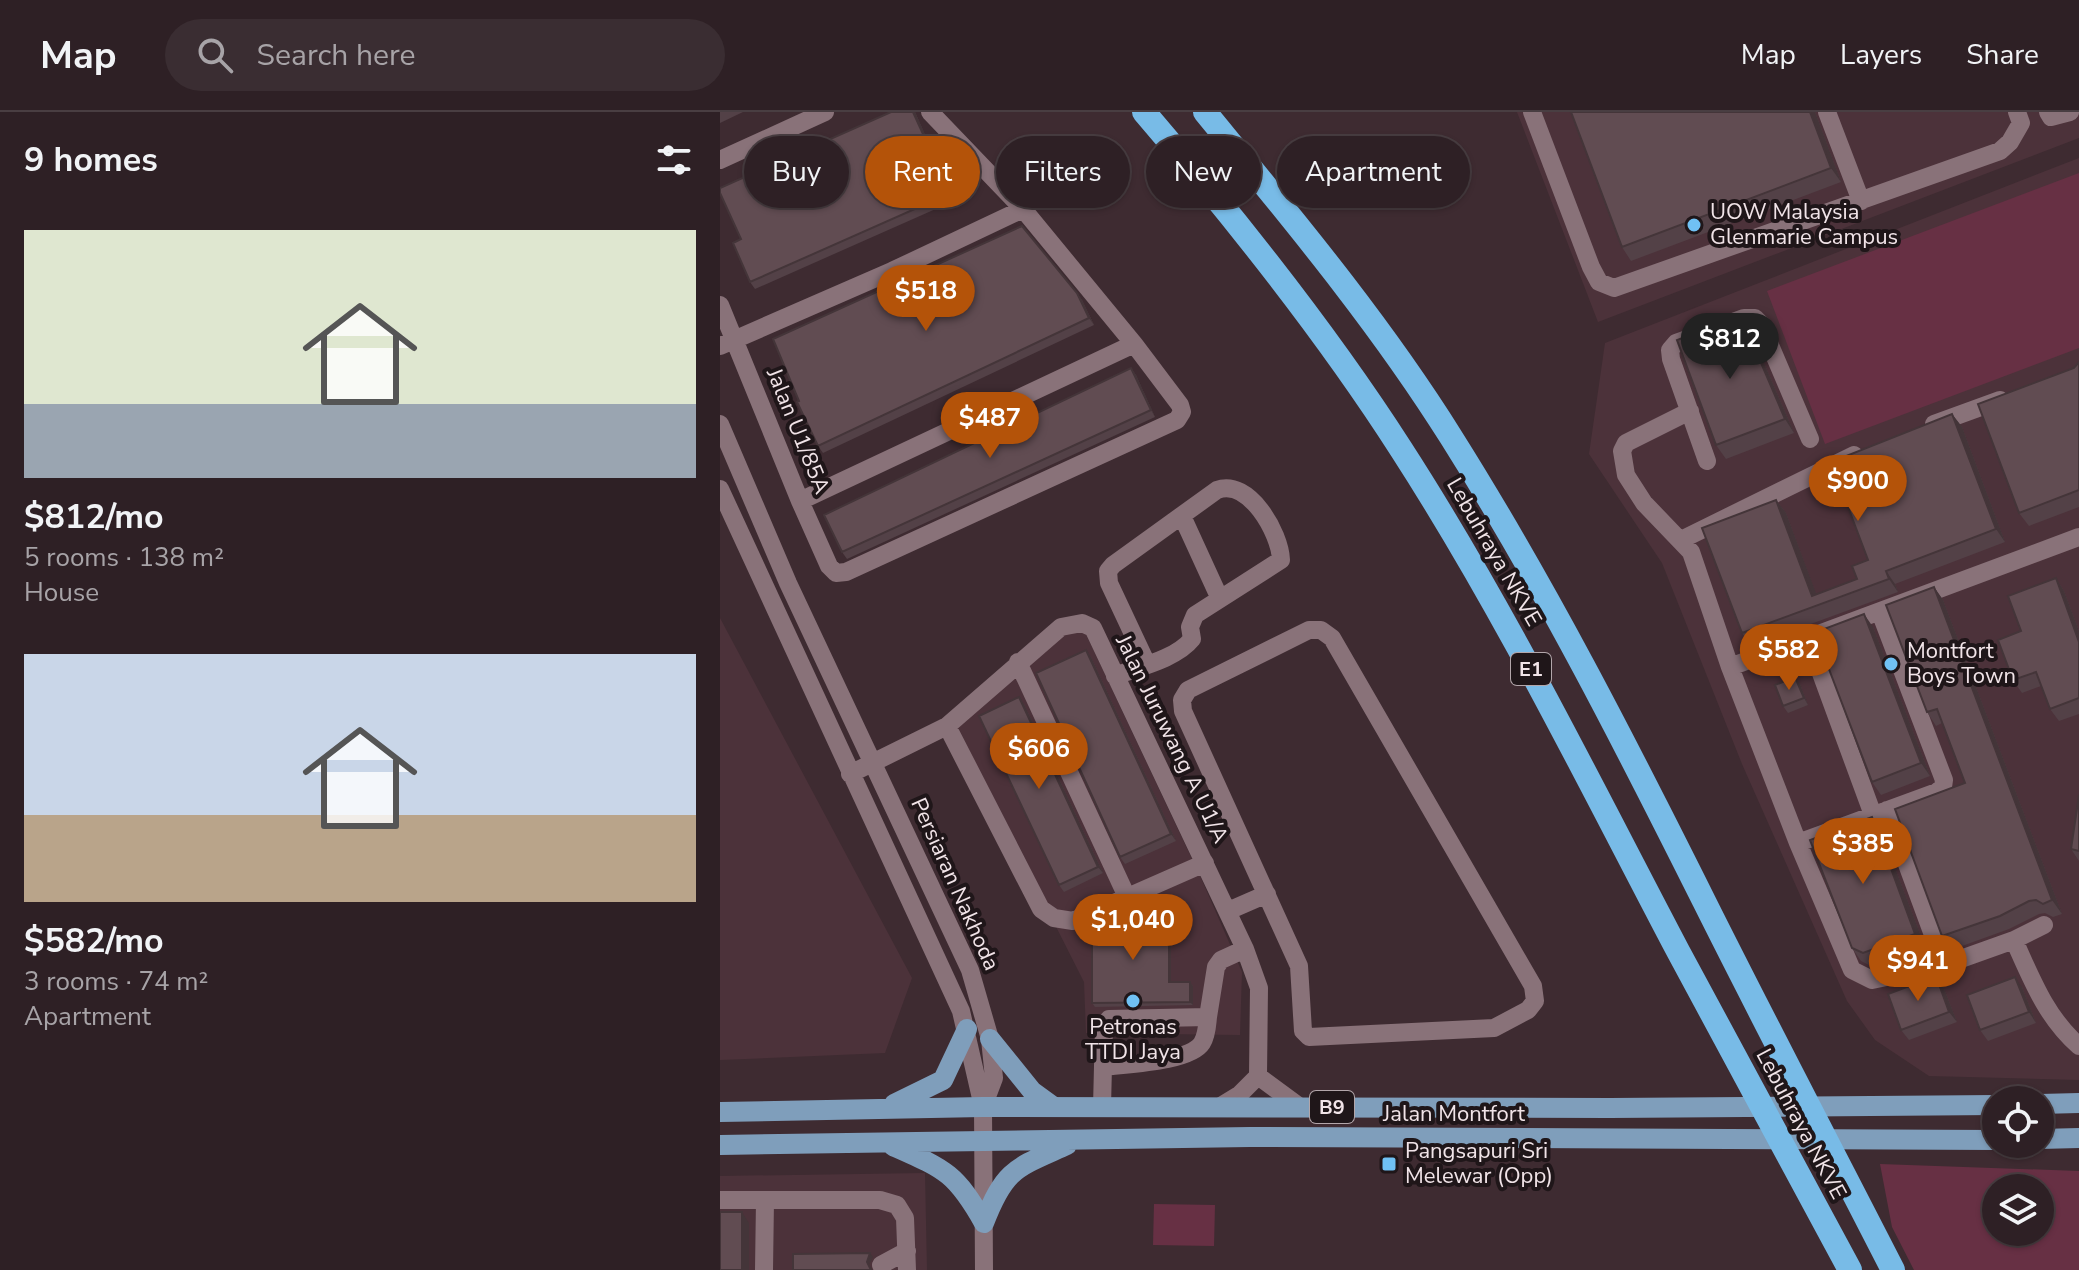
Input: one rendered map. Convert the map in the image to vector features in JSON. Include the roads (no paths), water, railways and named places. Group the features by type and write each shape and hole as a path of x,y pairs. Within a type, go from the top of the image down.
{"highway":[{"name":"Lebuhraya NKVE","path":"1144,112 1246,236 1348,371 1443,514 1564,730 1678,951 1850,1270"},
{"name":"Lebuhraya NKVE","path":"1205,112 1392,350 1449,433 1512,536 1639,771 1893,1270"}],"main road":[{"path":"883,1109 943,1080 967,1029"},
{"path":"990,1039 1032,1091 1054,1107"},
{"path":"2054,1104 2079,1103"},
{"name":"Jalan Montfort","path":"720,1112 983,1107 1982,1105"},
{"name":"Jalan Montfort","path":"720,1145 1250,1137 1982,1140"},
{"path":"2054,1139 2079,1138"},
{"path":"984,1223 996,1191 1006,1178 1017,1168 1074,1141"},
{"path":"885,1143 933,1164 953,1177 966,1190 984,1223"}],"street":[{"path":"720,160 825,112"},
{"path":"800,501 1134,344 1023,209 930,112"},
{"path":"1532,112 1591,267 1599,282 1606,287 1626,286 2000,151 2010,142 2021,123 2017,112"},
{"path":"1827,112 1861,201"},
{"path":"2048,112 2051,117 2057,117 2070,112"},
{"path":"727,342 892,271 1023,209"},
{"name":"Jalan U1/85A","path":"720,305 727,342 829,566 836,573 846,572 1177,420 1182,412 1180,405 1134,344"},
{"path":"1707,461 1670,350 1676,343 1744,318 1755,318 1761,324 1810,439"},
{"path":"1920,430 2021,392"},
{"path":"1690,411 1626,443 1622,451 1626,475 1644,503 1691,552 1730,667 1798,843 1852,970 1872,980 1944,965 2014,940 2044,925"},
{"name":"Persiaran Nakhoda","path":"720,424 788,583 970,970 990,1039 994,1078 983,1107"},
{"path":"1681,540 1847,457 1876,446"},
{"path":"1115,676 1147,664 1185,647 1192,639 1190,627 1195,615 1281,560 1281,551 1262,511 1246,494 1231,487 1217,490 1108,571 1109,583 1147,664"},
{"path":"720,489 961,1011 983,1107 984,1270"},
{"path":"1182,516 1220,599"},
{"path":"1730,667 2079,537"},
{"path":"1798,843 1937,792 1943,787 1944,780 1880,612"},
{"name":"Jalan Juruwang A U1/A","path":"850,774 947,726 1061,627 1082,623 1093,628 1245,949 1259,988 1258,1076"},
{"path":"1309,630 1321,630 1332,638 1533,986 1535,1001 1528,1010 1494,1028 1309,1037 1303,1031 1299,966 1267,894 1183,711 1182,700 1188,690 1309,630"},
{"path":"1808,638 1944,965"},
{"path":"1018,662 1127,897"},
{"path":"947,726 1041,909 1054,918 1073,921 1205,863"},
{"path":"1228,911 1267,894"},
{"path":"2014,940 2046,1009 2062,1031 2079,1046"},
{"path":"1104,1067 1179,1057 1201,1045 1206,1033 1216,967 1221,960 1245,949"},
{"path":"1102,1107 1104,1025 1109,1019 1208,1017"},
{"path":"1221,1106 1239,1095 1258,1076 1300,1107"},
{"path":"720,1200 880,1200 897,1205 905,1218 907,1261 881,1265"},
{"path":"764,1270 765,1200"}],"place":[{"name":"UOW Malaysia Glenmarie Campus","path":"1694,225"},
{"name":"Montfort Boys Town","path":"1891,664"},
{"name":"Petronas TTDI Jaya","path":"1133,1001"},
{"name":"Pangsapuri Sri Melewar (Opp)","path":"1389,1164"}]}
